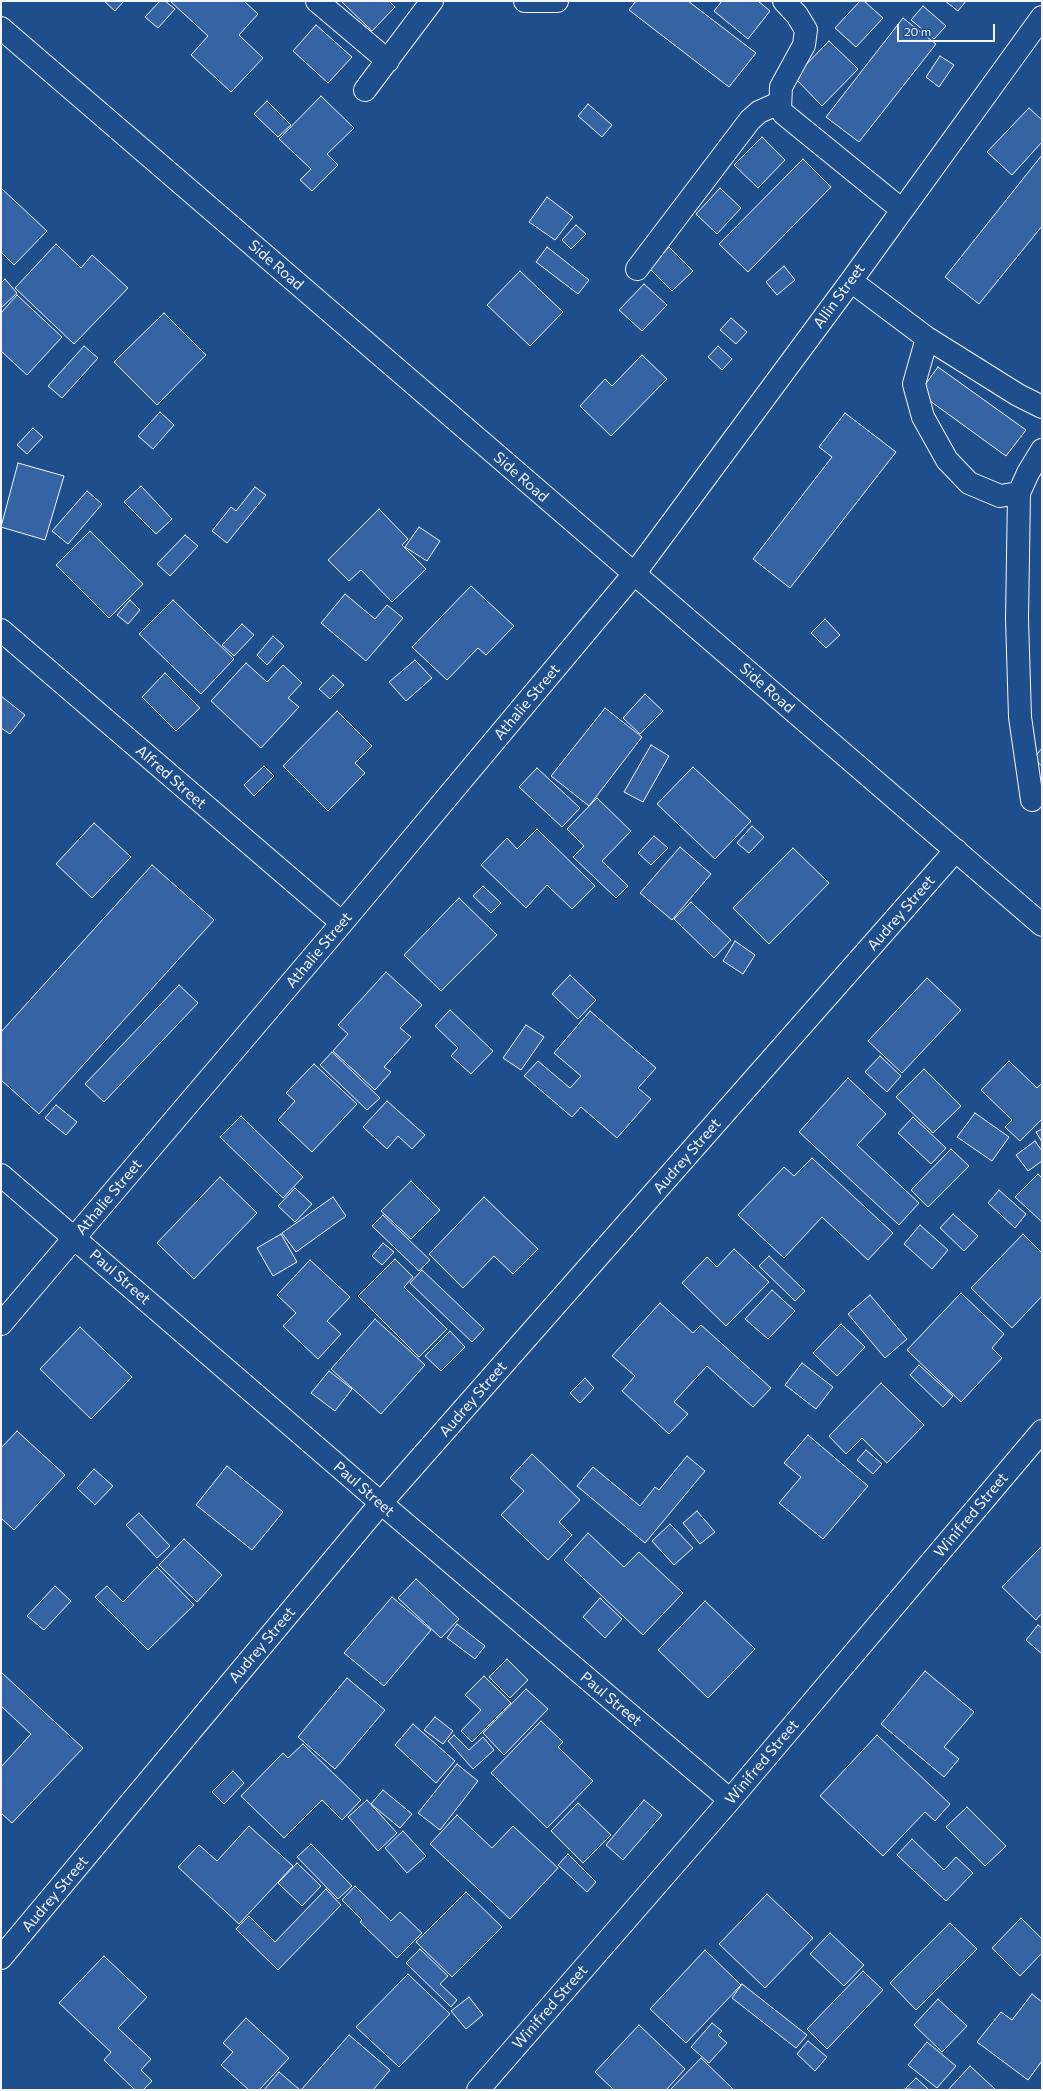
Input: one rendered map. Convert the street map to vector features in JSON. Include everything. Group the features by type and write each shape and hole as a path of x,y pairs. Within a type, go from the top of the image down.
{"street":[{"path":"317,1 388,61"},
{"path":"366,90 432,1"},
{"path":"525,1 557,1"},
{"path":"784,1 797,15 806,30 804,45 781,87 779,103 784,114 902,210"},
{"name":"Allin Street","path":"634,574 851,281 1042,17"},
{"name":"Side Road","path":"1,28 1042,925"},
{"path":"636,269 750,120 759,112 779,103"},
{"path":"851,281 927,338 1018,395 1042,407"},
{"path":"927,338 914,384 923,417 948,460 969,483 1000,496 1018,493"},
{"path":"1032,800 1020,717 1017,619 1018,493 1042,450"},
{"name":"Athalie Street","path":"1,1324 342,923 634,574"},
{"name":"Alfred Street","path":"1,630 342,923"},
{"name":"Audrey Street","path":"1,1958 381,1504 956,850"},
{"name":"Paul Street","path":"1,1175 381,1504 730,1800"},
{"name":"Winifred Street","path":"478,2090 730,1800 1042,1431"}],"building":[{"path":"104,1 124,1 115,11"},
{"path":"160,1 165,1 175,9 158,28 145,17"},
{"path":"170,1 244,1 258,14 239,35 263,58 231,92 191,55 208,36"},
{"path":"341,1 389,1 395,7 372,31"},
{"path":"636,1 688,1 756,53 729,87 629,10"},
{"path":"722,1 758,1 770,11 748,39 714,11"},
{"path":"860,1 864,1 883,18 856,47 835,28"},
{"path":"945,1 966,1 958,11"},
{"path":"923,6 946,26 934,39 911,20"},
{"path":"903,18 936,44 859,142 826,117"},
{"path":"316,25 352,57 328,83 293,51"},
{"path":"829,41 858,69 822,106 794,77"},
{"path":"940,56 954,65 939,87 926,77"},
{"path":"321,96 354,128 327,154 338,165 312,191 300,180 311,169 279,139"},
{"path":"267,101 291,125 278,137 254,114"},
{"path":"588,104 612,125 602,137 578,116"},
{"path":"1029,108 1042,120 1042,142 1012,175 987,152"},
{"path":"762,137 785,160 758,188 734,165"},
{"path":"1042,155 1042,226 979,304 945,277"},
{"path":"803,159 831,187 748,272 719,244"},
{"path":"1,188 47,231 14,265 1,252"},
{"path":"720,188 741,208 717,234 696,214"},
{"path":"547,197 573,217 555,240 529,222"},
{"path":"576,225 586,234 571,249 562,240"},
{"path":"56,244 81,268 92,255 128,288 74,344 15,288"},
{"path":"547,247 589,280 578,294 536,262"},
{"path":"669,247 693,271 672,291 649,268"},
{"path":"784,266 795,280 777,295 766,282"},
{"path":"520,271 563,312 530,346 487,305"},
{"path":"5,279 17,293 1,308 1,283"},
{"path":"644,284 667,305 642,331 619,310"},
{"path":"17,295 62,337 27,375 1,351 1,313"},
{"path":"164,313 206,355 157,405 114,362"},
{"path":"731,318 747,332 736,344 720,330"},
{"path":"84,346 98,358 62,398 48,386"},
{"path":"718,346 732,359 722,370 708,357"},
{"path":"642,355 667,379 611,436 580,406 605,379 612,386"},
{"path":"938,367 1026,430 1006,456 919,393"},
{"path":"160,412 174,425 153,449 138,436"},
{"path":"845,413 896,452 790,588 753,559 832,457 819,447"},
{"path":"33,428 43,437 27,454 17,445"},
{"path":"18,463 64,476 45,540 1,527"},
{"path":"141,486 172,519 156,534 124,502"},
{"path":"255,487 266,495 227,543 212,531 231,507 236,511"},
{"path":"87,491 102,504 68,544 52,531"},
{"path":"379,509 408,539 402,545 426,569 392,602 361,570 349,581 328,560"},
{"path":"419,527 440,541 427,561 405,547"},
{"path":"90,531 143,584 109,618 56,565"},
{"path":"185,535 198,546 170,576 157,564"},
{"path":"471,586 514,626 486,655 478,648 447,680 412,647"},
{"path":"345,594 375,619 387,605 403,618 366,661 321,623"},
{"path":"130,600 140,610 128,624 117,615"},
{"path":"173,600 234,659 201,694 139,634"},
{"path":"825,619 840,635 826,648 811,633"},
{"path":"242,624 254,635 234,656 222,645"},
{"path":"273,636 284,646 267,665 257,655"},
{"path":"415,660 432,678 406,701 389,682"},
{"path":"246,663 267,682 283,665 302,683 288,698 299,707 261,748 211,701"},
{"path":"165,673 200,708 176,731 142,697"},
{"path":"333,675 344,685 330,699 319,689"},
{"path":"645,694 663,711 640,734 623,718"},
{"path":"1,696 25,715 10,734 1,728"},
{"path":"605,708 642,737 589,806 551,776"},
{"path":"337,711 372,746 355,763 365,773 328,811 283,766"},
{"path":"651,745 669,756 643,802 624,792"},
{"path":"1042,748 1042,766 1033,759"},
{"path":"264,766 274,776 254,796 244,785"},
{"path":"693,767 751,821 715,859 657,804"},
{"path":"537,768 580,808 562,827 519,787"},
{"path":"597,798 631,831 602,861 628,886 616,898 573,857 584,846 567,829"},
{"path":"94,823 131,857 92,898 56,864"},
{"path":"752,826 764,837 749,853 737,843"},
{"path":"537,829 595,886 572,909 547,885 526,908 481,865 507,838 517,849"},
{"path":"654,836 668,848 651,865 638,853"},
{"path":"680,847 711,874 672,920 640,893"},
{"path":"793,848 829,883 769,944 733,908"},
{"path":"152,865 214,920 39,1114 1,1080 1,1032"},
{"path":"483,886 501,903 491,913 473,896"},
{"path":"459,898 497,935 441,991 404,955"},
{"path":"691,902 731,940 714,958 674,919"},
{"path":"735,941 755,955 743,974 723,961"},
{"path":"386,972 422,1005 400,1028 411,1037 384,1067 391,1072 375,1090 333,1051 348,1034 338,1025"},
{"path":"570,975 596,1000 578,1019 552,994"},
{"path":"927,978 961,1010 902,1073 868,1041"},
{"path":"179,985 198,1003 104,1102 85,1084"},
{"path":"450,1010 493,1051 471,1074 451,1056 458,1048 435,1026"},
{"path":"590,1011 656,1068 638,1088 651,1099 617,1138 581,1107 572,1117 524,1076 538,1061 570,1088 581,1076 554,1053"},
{"path":"526,1025 544,1037 521,1070 503,1058"},
{"path":"332,1052 380,1098 367,1110 320,1065"},
{"path":"880,1056 901,1076 887,1092 865,1072"},
{"path":"1009,1061 1037,1088 1042,1083 1042,1119 1020,1141 1005,1127 1012,1120 981,1090"},
{"path":"314,1064 357,1104 312,1152 278,1120 295,1101 286,1093"},
{"path":"924,1069 961,1106 933,1133 896,1097"},
{"path":"848,1078 886,1114 857,1145 919,1203 899,1225 799,1132"},
{"path":"387,1101 425,1135 412,1149 398,1136 387,1149 363,1127"},
{"path":"56,1105 77,1122 66,1135 45,1118"},
{"path":"975,1113 1009,1137 992,1161 957,1137"},
{"path":"241,1116 303,1177 283,1198 220,1137"},
{"path":"913,1117 946,1148 931,1164 898,1133"},
{"path":"1042,1129 1042,1142 1036,1132"},
{"path":"1035,1141 1042,1151 1042,1161 1028,1171 1016,1155"},
{"path":"951,1149 969,1166 928,1207 911,1190"},
{"path":"812,1158 893,1233 868,1260 822,1217 784,1258 738,1215 784,1167 794,1176"},
{"path":"1038,1174 1042,1178 1042,1222 1015,1197"},
{"path":"220,1177 257,1213 194,1279 157,1243"},
{"path":"411,1181 440,1210 411,1239 381,1211"},
{"path":"295,1188 312,1204 295,1222 278,1206"},
{"path":"999,1190 1026,1214 1015,1228 988,1203"},
{"path":"333,1197 346,1216 296,1252 282,1233"},
{"path":"484,1197 538,1249 513,1274 494,1256 463,1288 429,1254"},
{"path":"953,1214 978,1236 964,1251 940,1228"},
{"path":"383,1215 430,1260 419,1271 372,1226"},
{"path":"920,1225 948,1250 932,1269 904,1244"},
{"path":"281,1234 297,1262 273,1276 257,1248"},
{"path":"1023,1234 1042,1253 1042,1296 1012,1328 971,1288"},
{"path":"383,1243 394,1252 382,1265 372,1256"},
{"path":"734,1249 769,1282 726,1326 682,1283 707,1257 717,1267"},
{"path":"769,1256 805,1291 795,1301 759,1266"},
{"path":"395,1259 413,1277 404,1287 447,1329 419,1357 358,1296"},
{"path":"310,1260 350,1297 327,1321 341,1334 318,1359 283,1326 296,1313 277,1295"},
{"path":"422,1270 484,1329 472,1342 410,1283"},
{"path":"772,1290 795,1311 768,1339 745,1319"},
{"path":"961,1293 1004,1334 992,1348 1002,1358 961,1402 907,1350"},
{"path":"870,1295 907,1339 885,1358 848,1314"},
{"path":"660,1303 693,1333 701,1325 771,1388 753,1407 707,1366 674,1402 688,1414 669,1434 622,1391 635,1376 612,1356"},
{"path":"375,1319 425,1365 381,1414 331,1369"},
{"path":"841,1324 865,1347 837,1376 813,1353"},
{"path":"80,1327 132,1377 91,1419 40,1369"},
{"path":"450,1331 465,1347 441,1371 425,1356"},
{"path":"802,1363 833,1387 816,1409 785,1385"},
{"path":"919,1365 953,1396 943,1407 910,1375"},
{"path":"329,1371 352,1389 335,1411 311,1393"},
{"path":"585,1378 594,1388 580,1403 570,1393"},
{"path":"881,1383 924,1425 887,1463 862,1438 846,1454 829,1436"},
{"path":"17,1431 65,1475 14,1530 1,1518 1,1448"},
{"path":"808,1435 868,1486 823,1539 779,1503 801,1477 784,1463"},
{"path":"866,1450 882,1464 873,1474 857,1460"},
{"path":"532,1454 580,1500 559,1522 572,1535 548,1560 501,1515 524,1491 510,1478"},
{"path":"687,1456 705,1471 645,1543 577,1486 593,1467 640,1506 655,1487 659,1490"},
{"path":"227,1466 283,1512 252,1550 196,1505"},
{"path":"94,1469 113,1486 95,1505 77,1488"},
{"path":"697,1511 715,1532 700,1544 683,1523"},
{"path":"139,1513 170,1546 157,1558 126,1525"},
{"path":"670,1524 693,1548 674,1565 652,1541"},
{"path":"588,1533 624,1567 639,1552 683,1593 643,1635 564,1560"},
{"path":"184,1539 222,1575 197,1602 159,1565"},
{"path":"1042,1546 1042,1613 1036,1620 1002,1587"},
{"path":"157,1567 194,1605 148,1650 95,1597 107,1586 123,1602"},
{"path":"416,1579 459,1619 441,1638 398,1598"},
{"path":"55,1586 71,1601 44,1630 27,1616"},
{"path":"392,1597 431,1630 384,1686 344,1653"},
{"path":"600,1598 622,1619 605,1638 583,1617"},
{"path":"705,1601 755,1649 708,1698 658,1650"},
{"path":"457,1624 485,1646 475,1659 447,1638"},
{"path":"1038,1625 1042,1628 1042,1654 1026,1640"},
{"path":"507,1659 528,1680 510,1698 489,1677"},
{"path":"925,1671 974,1712 944,1747 959,1759 944,1777 881,1724"},
{"path":"1,1672 83,1748 12,1823 1,1813 1,1767 31,1734 1,1706"},
{"path":"484,1676 511,1703 472,1742 461,1731 481,1710 465,1695"},
{"path":"347,1678 385,1710 335,1769 298,1737"},
{"path":"526,1689 548,1709 504,1755 483,1733"},
{"path":"435,1717 453,1731 443,1744 424,1730"},
{"path":"541,1721 563,1742 558,1747 593,1781 547,1828 491,1773"},
{"path":"413,1724 455,1761 436,1783 395,1745"},
{"path":"454,1735 469,1750 483,1737 494,1750 473,1769 448,1741"},
{"path":"877,1735 950,1804 935,1821 925,1812 883,1856 820,1796"},
{"path":"303,1744 361,1800 342,1820 322,1800 284,1838 241,1796 283,1753 288,1758"},
{"path":"457,1764 478,1781 440,1830 418,1813"},
{"path":"233,1771 244,1783 224,1804 212,1792"},
{"path":"383,1790 412,1814 400,1828 371,1804"},
{"path":"367,1800 397,1833 378,1851 348,1817"},
{"path":"644,1800 662,1815 623,1860 606,1845"},
{"path":"578,1803 611,1835 583,1863 551,1831"},
{"path":"967,1807 1006,1846 985,1866 946,1827"},
{"path":"457,1815 492,1848 513,1826 558,1868 510,1919 430,1844"},
{"path":"249,1826 293,1866 239,1924 178,1867 199,1845 217,1861"},
{"path":"403,1831 426,1856 407,1873 385,1848"},
{"path":"912,1839 944,1870 956,1857 973,1873 946,1901 897,1855"},
{"path":"311,1844 352,1886 338,1899 297,1857"},
{"path":"568,1854 596,1882 587,1892 558,1865"},
{"path":"297,1863 321,1886 302,1906 278,1883"},
{"path":"355,1886 391,1921 400,1912 422,1933 397,1958 360,1922 362,1920 342,1900"},
{"path":"326,1889 341,1905 278,1970 236,1929 249,1916 275,1942"},
{"path":"466,1892 502,1927 452,1977 416,1942"},
{"path":"767,1894 813,1938 765,1988 719,1944"},
{"path":"1021,1918 1042,1939 1042,1953 1020,1976 992,1948"},
{"path":"950,1923 977,1949 916,2010 890,1983"},
{"path":"830,1933 864,1965 844,1986 810,1954"},
{"path":"420,1949 448,1976 440,1984 457,2000 451,2007 406,1963"},
{"path":"705,1950 741,1985 686,2043 650,2009"},
{"path":"104,1956 147,1997 118,2028 151,2059 141,2070 152,2081 143,2090 135,2090 104,2060 111,2052 59,2003"},
{"path":"863,1971 883,1990 827,2049 807,2029"},
{"path":"408,1974 450,2014 399,2067 356,2027"},
{"path":"742,1984 807,2035 796,2048 732,1998"},
{"path":"1032,1994 1042,2002 1042,2061 1028,2080 977,2042 1001,2012 1012,2020"},
{"path":"469,1997 483,2015 466,2029 451,2011"},
{"path":"938,1999 967,2026 942,2052 914,2025"},
{"path":"246,2018 289,2058 259,2090 249,2090 221,2065 233,2052 223,2043"},
{"path":"712,2023 722,2031 718,2035 727,2043 709,2063 691,2047"},
{"path":"639,2025 685,2069 666,2090 614,2090 595,2072"},
{"path":"349,2035 390,2070 373,2090 301,2090"},
{"path":"808,2041 827,2057 815,2071 797,2054"},
{"path":"927,2042 956,2066 937,2088 908,2065"},
{"path":"701,2058 734,2090 670,2090"},
{"path":"970,2066 996,2090 948,2090"},
{"path":"279,2072 300,2090 264,2090"},
{"path":"916,2078 929,2090 905,2089"}]}
